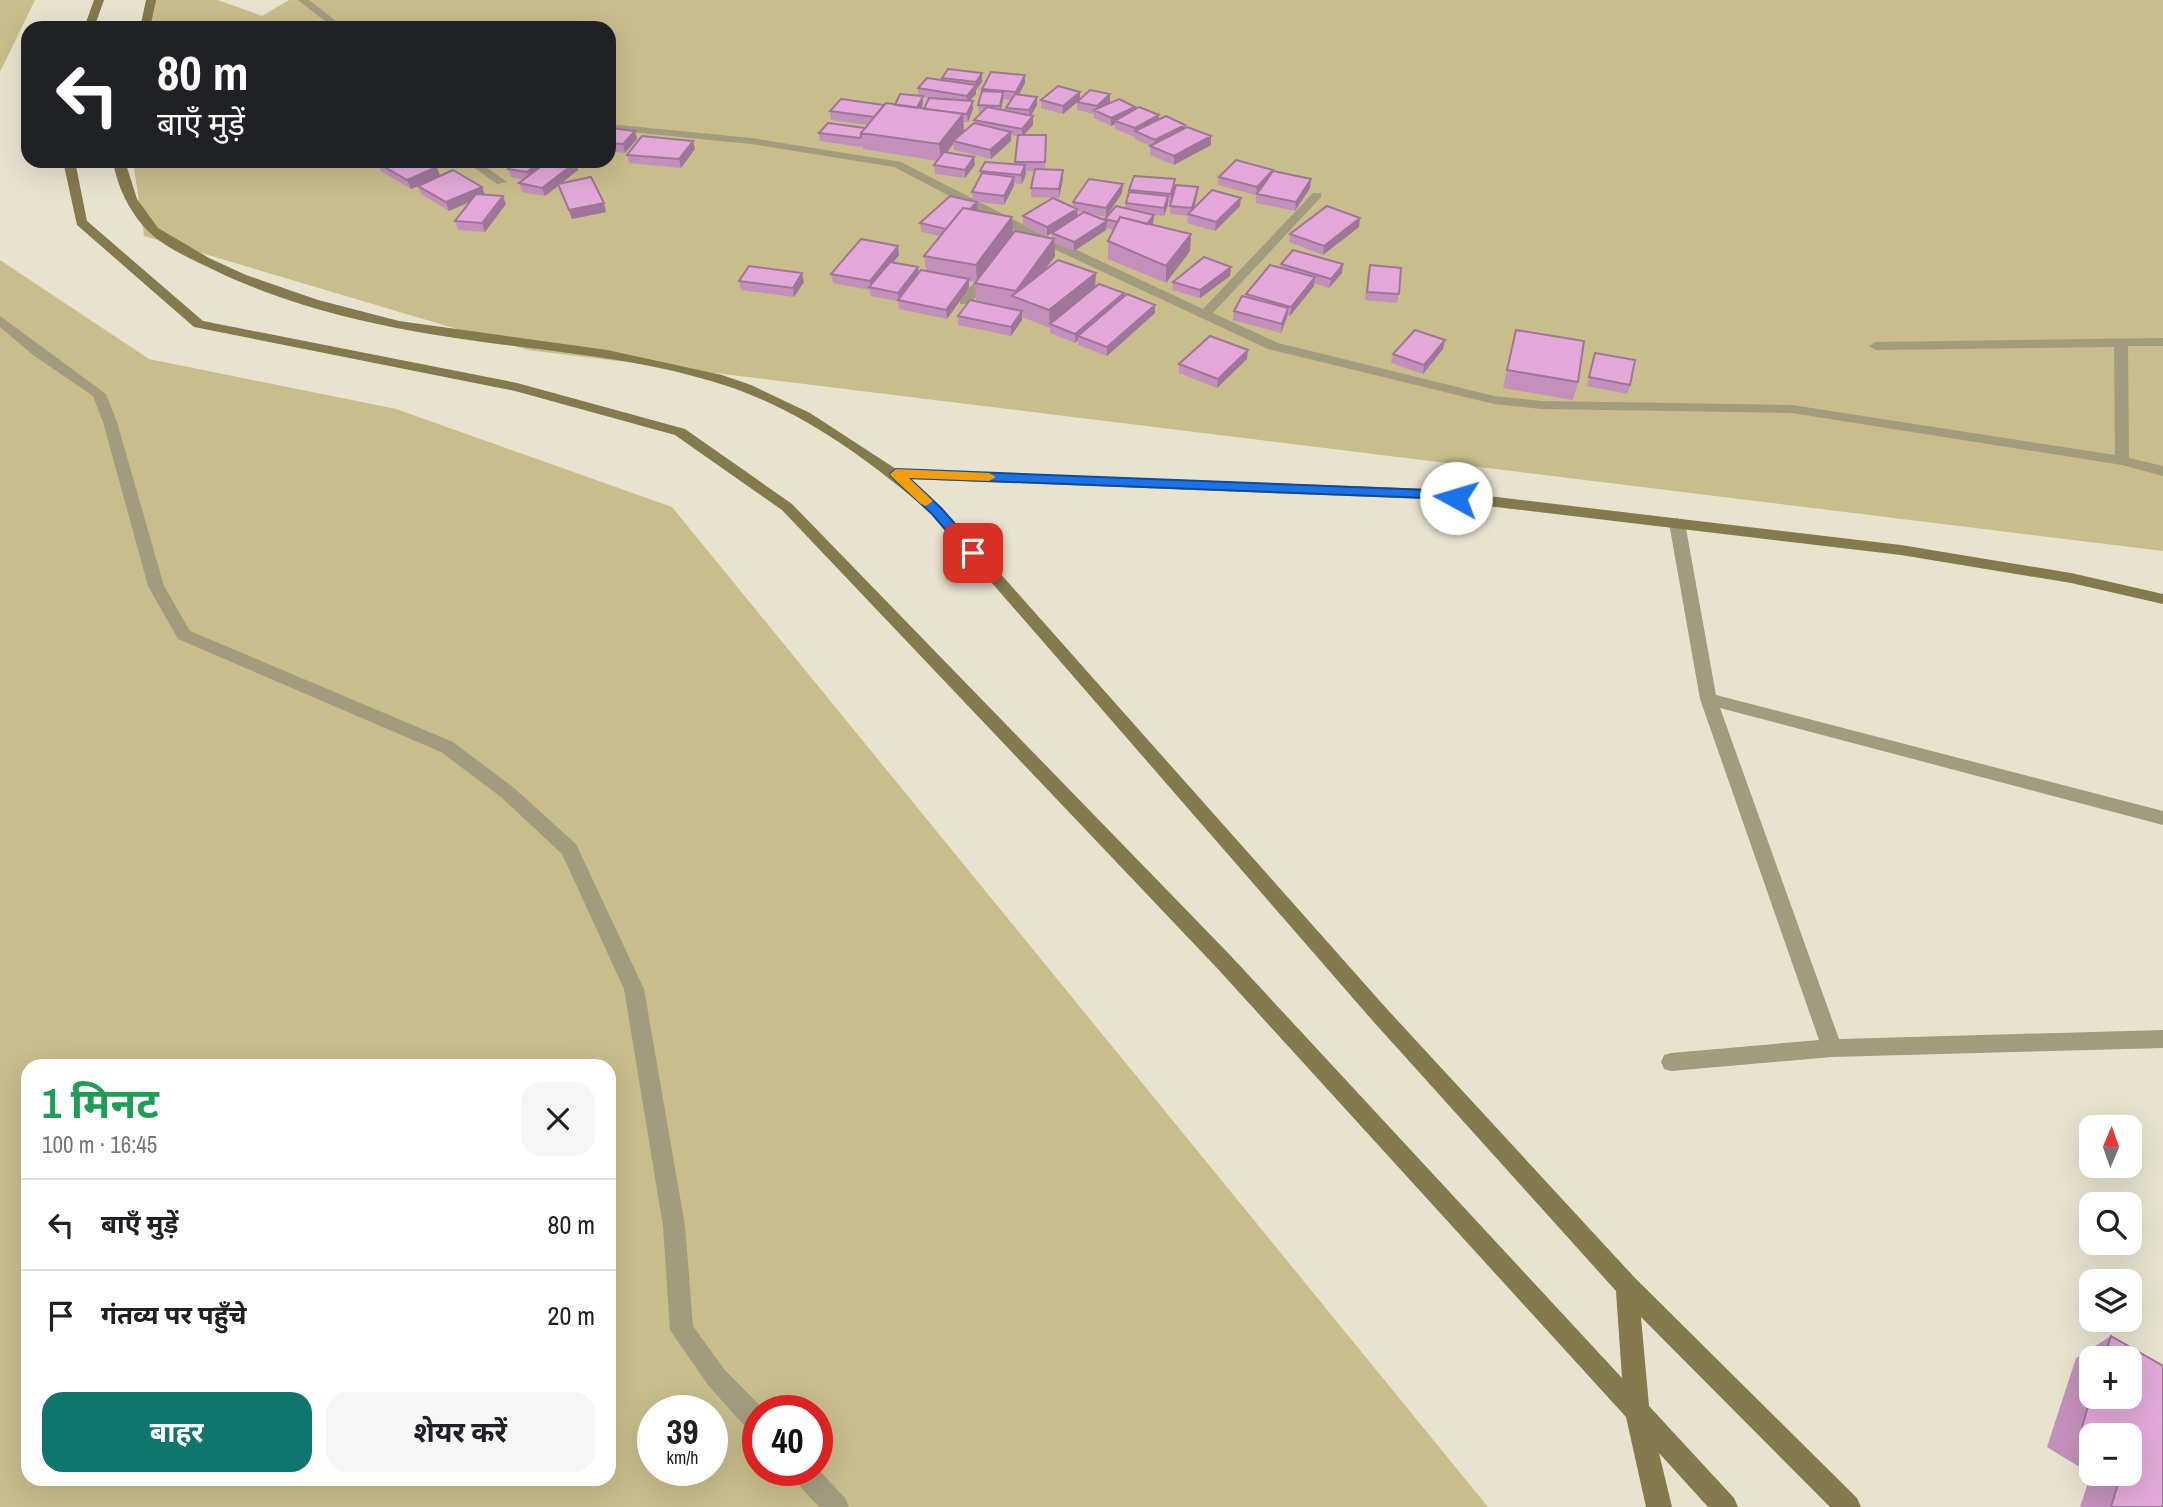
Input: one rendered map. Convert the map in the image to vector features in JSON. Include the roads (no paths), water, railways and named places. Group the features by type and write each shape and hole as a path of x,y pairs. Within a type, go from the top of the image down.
{"street":[{"path":"92,21 99,0"},
{"path":"147,21 152,0"},
{"path":"303,0 331,21"},
{"path":"616,128 751,141 897,164 1024,237 1273,346 1494,400 1542,405 1792,409 2122,461 2163,471"},
{"path":"70,168 81,222 199,324 517,387 680,432 787,507 1223,961 1725,1507"},
{"path":"121,168 132,200 154,231 219,270 286,295 378,320 641,361 717,378 770,398 859,449 896,474 937,511 1379,1014 1627,1286 1825,1495 1848,1507"},
{"path":"481,168 501,182"},
{"path":"1205,314 1317,195"},
{"path":"965,301 1001,261"},
{"path":"0,320 38,352 99,394 110,422 156,586 184,635 447,747 506,792 569,849 634,989 674,1226 682,1329 716,1377 742,1405"},
{"path":"2121,342 2122,461"},
{"path":"1876,346 2163,342"},
{"path":"896,474 1428,494 1901,550 2071,578 2163,599"},
{"path":"1677,523 1708,699 1832,1048"},
{"path":"1708,699 2163,818"},
{"path":"1671,1062 1832,1048 2163,1039"},
{"path":"1627,1286 1636,1412 1659,1507"},
{"path":"817,1486 836,1507"}]}
